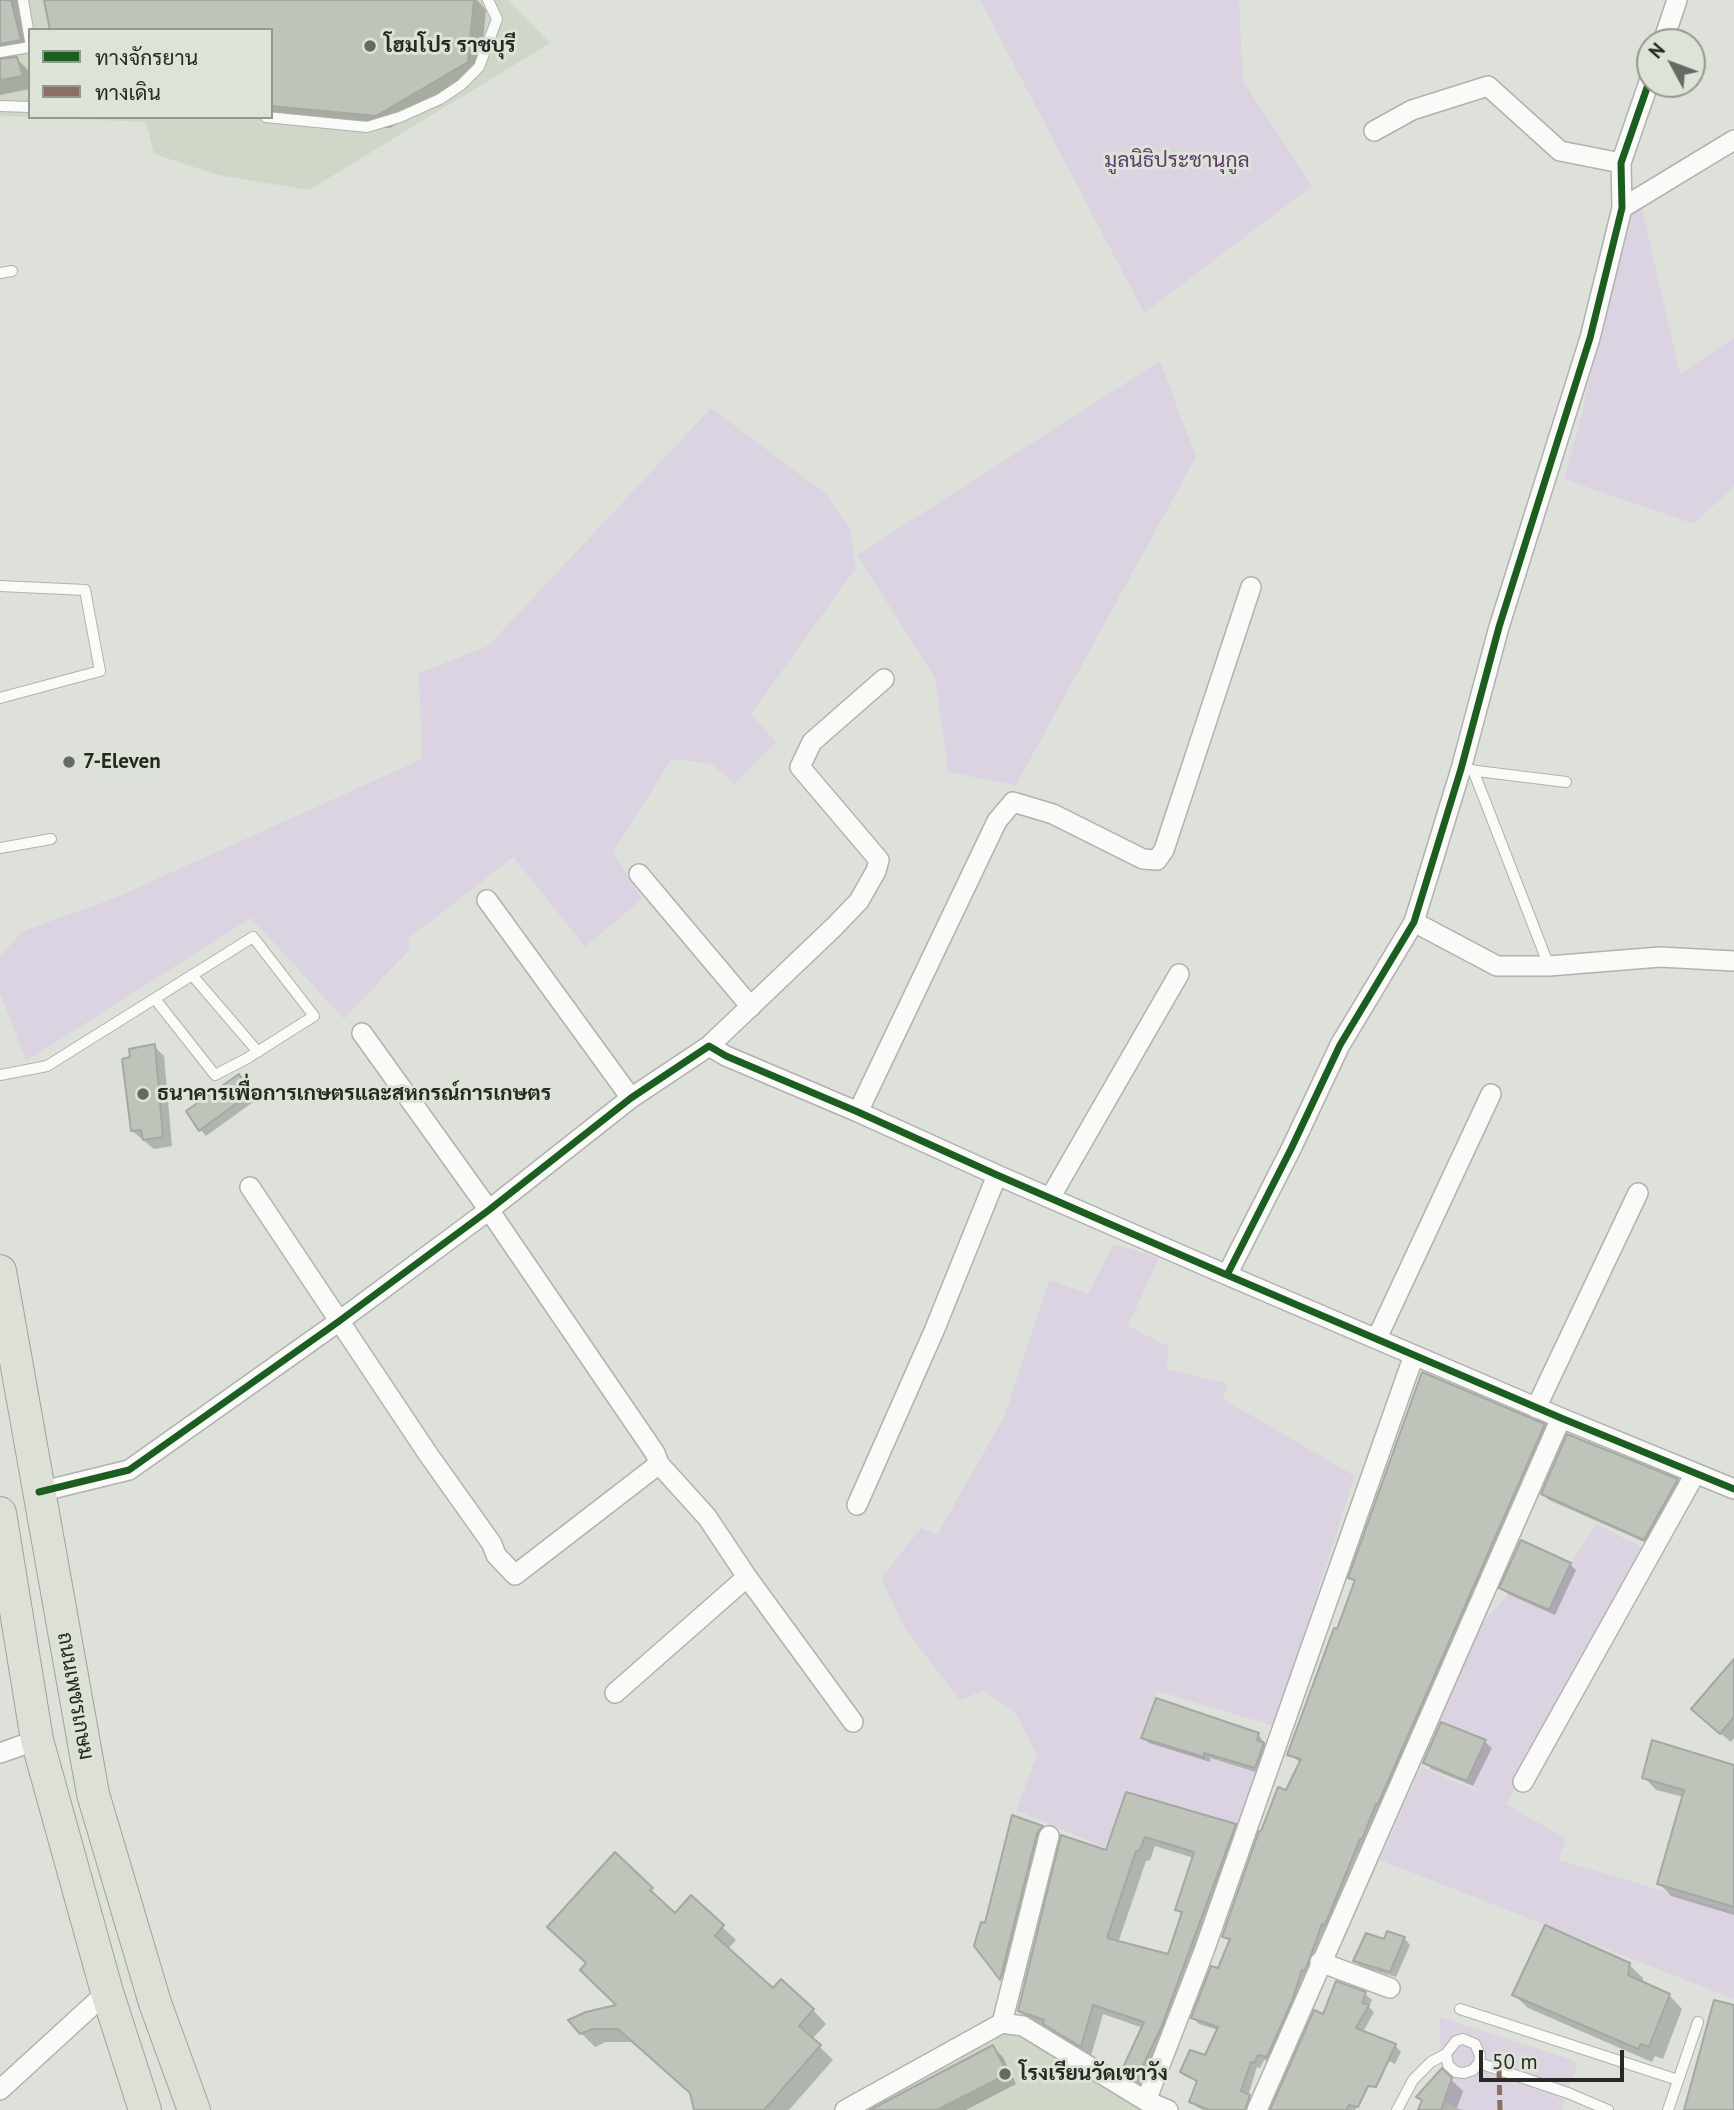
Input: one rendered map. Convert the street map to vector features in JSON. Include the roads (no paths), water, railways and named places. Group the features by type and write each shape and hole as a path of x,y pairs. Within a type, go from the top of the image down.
{"highway":[{"name":"ถนนเพชรเกษม","path":"0,1271 93,1794 155,2003 194,2110"},
{"name":"ถนนเพชรเกษม","path":"0,1513 37,1740 107,1992 145,2110"}],"street":[{"path":"1667,28 1677,0"},
{"path":"1374,131 1412,110 1488,86 1560,151 1621,163"},
{"path":"1227,1275 1340,1045 1414,922 1467,770 1499,627 1590,338 1622,208 1621,163 1643,98"},
{"path":"1622,208 1734,140"},
{"path":"858,1112 998,821 1013,803 1053,814 1143,859 1157,860 1164,850 1251,587"},
{"path":"39,1492 129,1470 338,1322 489,1210 631,1098 709,1046 751,1007 850,909 876,871 878,860 800,767 812,742 884,679"},
{"path":"639,874 751,1007"},
{"path":"487,901 631,1098"},
{"path":"1414,922 1497,966 1549,966 1660,957 1734,961"},
{"path":"1050,1198 1179,974"},
{"path":"362,1033 489,1210 655,1453 659,1464 707,1517 747,1577 853,1722"},
{"path":"709,1046 726,1056 1227,1275 1536,1408 1734,1489"},
{"path":"1377,1338 1491,1094"},
{"path":"857,1505 934,1331 998,1175"},
{"path":"250,1186 338,1322 492,1544 496,1555 515,1575 659,1464"},
{"path":"1536,1408 1637,1193"},
{"path":"1146,2101 1204,1951 1414,1355"},
{"path":"1256,2110 1561,1418"},
{"path":"1523,1782 1695,1474"},
{"path":"615,1693 747,1577"},
{"path":"0,1753 37,1740"},
{"path":"1002,2023 1049,1836"},
{"path":"1320,1962 1390,1988"},
{"path":"0,2090 107,1992"},
{"path":"845,2110 1002,2023 1023,2026 1146,2101 1168,2110"}],"lane":[{"path":"23,0 28,29"},
{"path":"273,118 367,127 400,117 440,99 461,85 479,67 497,19 488,0"},
{"path":"0,52 28,47"},
{"path":"0,106 28,107"},
{"path":"0,273 12,271"},
{"path":"0,586 85,590 100,671 0,698"},
{"path":"1549,966 1467,770 1566,782"},
{"path":"0,848 51,839"},
{"path":"0,1075 47,1066 253,937 314,1016 258,1052 215,1075 155,999"},
{"path":"192,975 258,1052"},
{"path":"1460,2009 1678,2080"},
{"path":"1668,2110 1698,2022"},
{"path":"1398,2110 1413,2080 1431,2062 1446,2054 1456,2041 1470,2041 1478,2050 1479,2063 1473,2070 1456,2072 1448,2065 1446,2054"},
{"path":"1479,2063 1568,2093 1608,2110"}],"place":[{"name":"โฮมโปร ราชบุรี","path":"370,46"},
{"name":"7-Eleven","path":"69,762"},
{"name":"ธนาคารเพื่อการเกษตรและสหกรณ์การเกษตร","path":"143,1094"},
{"name":"โรงเรียนวัดเขาวัง","path":"1005,2074"}],"park label":[{"name":"มูลนิธิประชานุกูล","path":"1177,161"}]}
